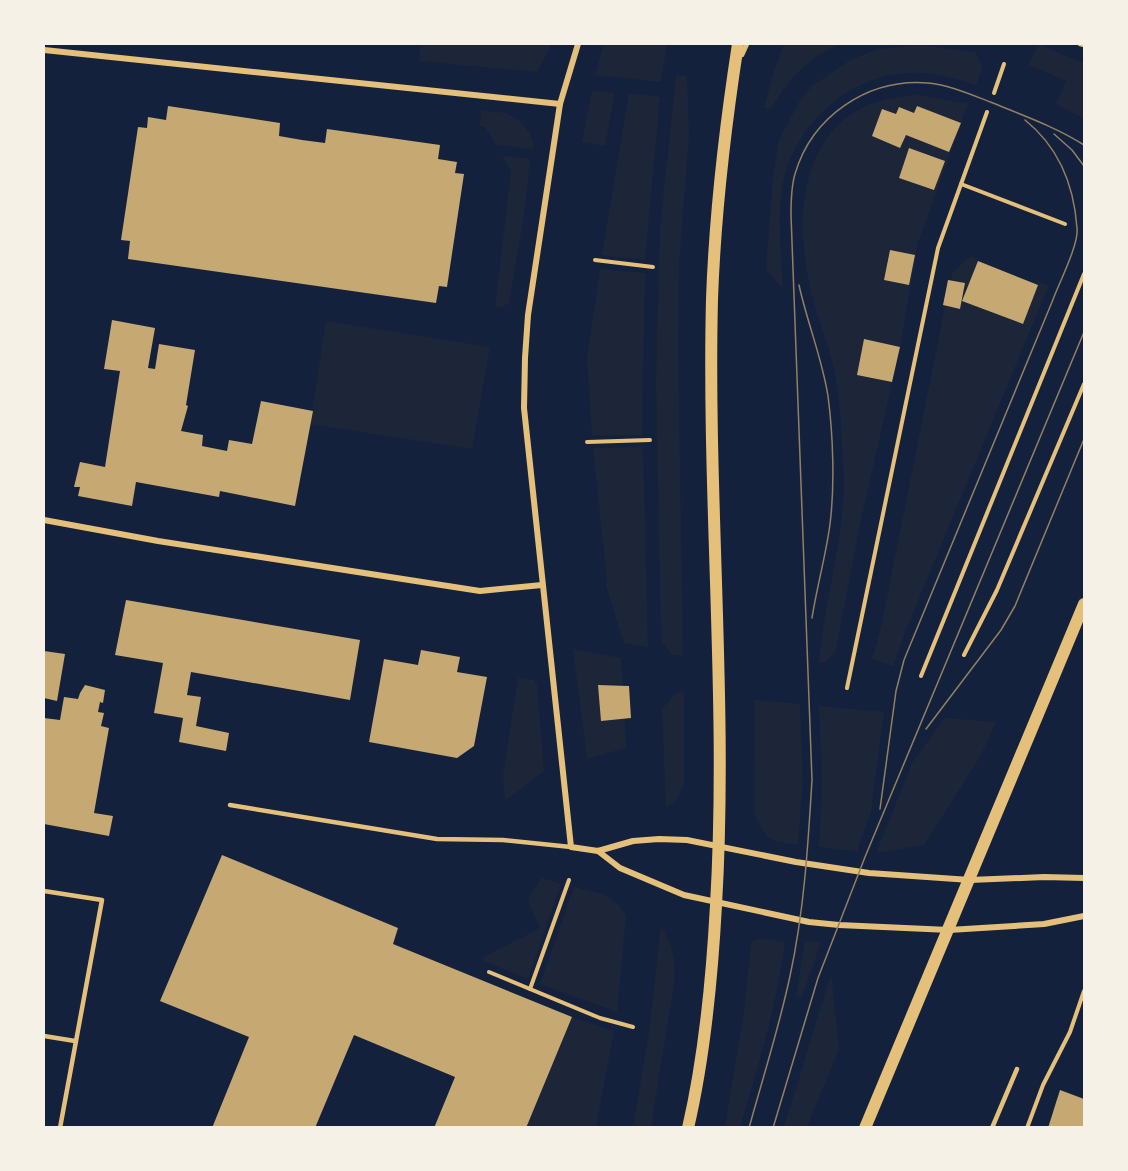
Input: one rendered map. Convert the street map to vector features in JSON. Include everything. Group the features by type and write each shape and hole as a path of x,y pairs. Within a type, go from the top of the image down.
{"main road":[{"path":"688,1128 709,1000 719,847 721,760 712,298 720,188 738,44"},
{"path":"865,1128 1084,606"}],"street":[{"path":"578,44 560,104 528,315 524,408 571,847 598,851 633,841 659,838 687,840 796,862 869,873 970,880 1084,878"},
{"path":"44,50 560,104"},
{"path":"44,520 480,591 542,585"},
{"path":"598,851 620,868 684,895 809,922 949,930 1044,924 1084,916"}],"lane":[{"path":"733,79 747,44"},
{"path":"1080,44 1084,45"},
{"path":"230,805 437,839 503,840 571,847"},
{"path":"44,891 102,900 60,1128"},
{"path":"44,1035 75,1041"},
{"path":"992,1128 1017,1069"}],"path":[{"path":"994,93 1004,64"},
{"path":"847,688 938,248 987,112"},
{"path":"961,184 1065,224"},
{"path":"594,260 653,267"},
{"path":"921,676 1084,274"},
{"path":"964,655 997,590 1084,384"},
{"path":"587,442 650,440"},
{"path":"530,989 569,880"},
{"path":"489,972 600,1018 633,1027"},
{"path":"1027,1128 1043,1085 1070,1032 1084,991"}],"shaded area":[{"path":"421,44 552,44 537,72 419,61"},
{"path":"604,44 667,44 661,82 595,75"},
{"path":"784,44 839,44 808,63 784,88 771,109 764,108 774,71"},
{"path":"1038,44 1084,63 1084,119 1056,104 1066,81 1029,65"},
{"path":"920,45 975,52 983,67 976,85 936,74 899,73 877,78 856,87 819,115 793,153 782,187 780,231 783,289 766,269 773,177 779,140 799,102 812,86 852,59 879,49"},
{"path":"676,75 687,76 689,135 679,265 678,343 683,655 672,655 661,640 656,378 660,228"},
{"path":"592,91 615,93 605,146 582,142"},
{"path":"629,93 660,97 645,260 602,255"},
{"path":"919,95 968,104 918,243 900,347 862,516 835,653 825,662 819,663 840,533 844,472 835,375 813,300 804,250 805,198 810,173 820,150 834,129 854,112 869,105 894,98"},
{"path":"481,111 504,113 514,117 530,134 533,149 496,145 485,127 480,126"},
{"path":"502,156 530,159 524,216 509,303 500,308 495,307 511,171"},
{"path":"971,256 979,260 963,301 1022,324 1039,282 1049,285 893,666 872,659 881,628 945,306 960,309 965,284 951,281 952,273"},
{"path":"600,269 645,273 642,435 592,435 587,359"},
{"path":"326,321 490,347 472,449 310,424"},
{"path":"643,447 648,647 624,643 605,582 607,581 593,448"},
{"path":"573,649 621,658 623,684 599,685 601,720 625,719 626,748 587,759"},
{"path":"518,678 534,680 537,685 544,771 505,801 503,775"},
{"path":"684,692 684,784 675,802 666,808 662,709 676,693"},
{"path":"754,700 800,704 803,779 798,845 770,838 766,835 755,814"},
{"path":"819,706 884,712 871,811 857,851 819,847 822,782"},
{"path":"945,718 996,722 980,757 924,845 876,853 912,763"},
{"path":"542,878 561,884 528,979 483,961 482,958 540,928 528,901"},
{"path":"574,887 611,898 622,908 626,916 617,1012 540,984"},
{"path":"661,926 671,946 675,978 651,1127 633,1127 649,1033"},
{"path":"755,940 785,942 782,966 766,1035 740,1127 725,1127 744,1011 751,944"},
{"path":"805,941 821,942 802,997 796,996"},
{"path":"831,974 839,1049 807,1127 784,1127"},
{"path":"572,1017 614,1031 596,1127 526,1128"}],"building":[{"path":"168,106 280,123 279,136 302,140 325,143 327,129 440,145 438,159 457,162 455,173 464,174 447,287 439,286 436,303 128,259 130,241 121,240 138,127 147,128 148,117 166,120"},
{"path":"917,106 961,123 949,152 906,135 900,148 872,136 882,109 896,114 899,107 914,113"},
{"path":"909,148 945,161 934,190 899,178"},
{"path":"890,250 915,255 909,285 884,280"},
{"path":"978,261 1038,285 1023,324 962,301"},
{"path":"948,280 965,283 960,309 943,305"},
{"path":"112,320 155,328 148,368 155,369 159,344 195,350 186,405 188,406 181,431 203,435 202,446 227,451 229,440 252,444 261,401 313,411 295,506 220,491 219,497 136,482 132,506 78,496 80,487 74,487 80,462 105,467 120,371 104,369"},
{"path":"864,339 900,347 892,382 857,375"},
{"path":"126,600 360,640 350,700 191,672 187,695 201,697 196,726 229,733 226,751 179,742 183,718 154,713 163,663 115,655"},
{"path":"421,650 460,657 457,672 487,677 474,746 457,758 369,742 384,659 418,665"},
{"path":"44,651 65,654 57,701 44,698"},
{"path":"85,685 105,690 103,703 100,702 98,712 104,713 101,726 109,728 94,813 113,816 109,836 44,824 44,718 60,720 64,697 78,699"},
{"path":"598,685 629,686 631,718 601,721"},
{"path":"222,855 398,928 393,944 572,1017 526,1128 434,1128 455,1077 354,1035 315,1128 212,1128 249,1037 160,1001"},
{"path":"1060,1090 1084,1099 1084,1128 1048,1128"}],"tram line":[{"path":"749,1128 781,1015 795,952 805,879 812,780 791,215 795,174 803,153 829,118 864,94 906,83 936,84 961,91 1040,122 1084,145"},
{"path":"880,809 896,691 904,660 1068,265 1077,235 1073,197 1063,169 1047,143 1025,120"},
{"path":"1054,134 1072,150 1084,166"},
{"path":"799,285 828,396 832,443 833,476 830,524 812,618"},
{"path":"773,1128 818,978 865,857 1084,332"},
{"path":"926,729 1001,630 1015,606 1084,439"}]}
